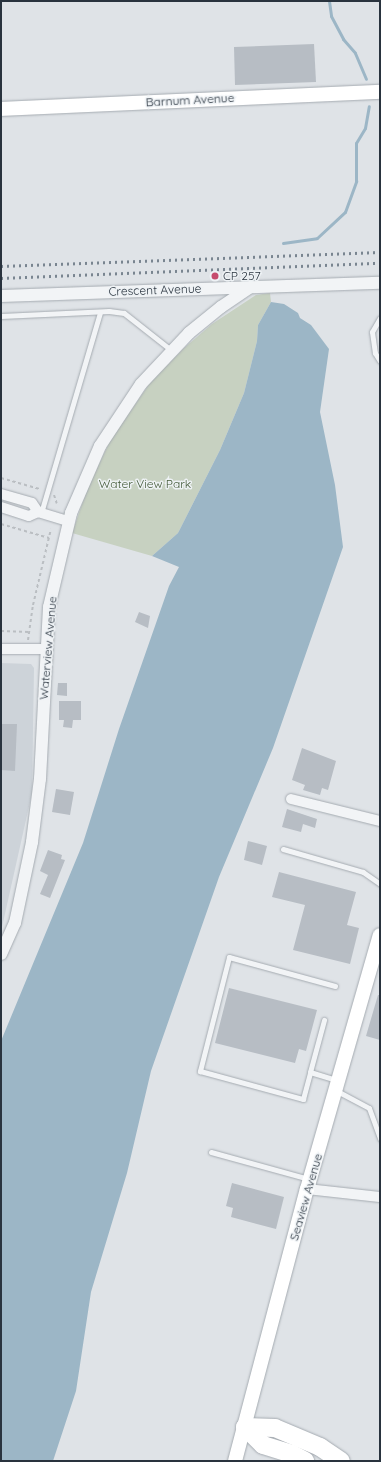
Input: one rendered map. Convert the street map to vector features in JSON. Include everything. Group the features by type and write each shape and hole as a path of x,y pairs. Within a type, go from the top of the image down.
{"highway":[{"path":"245,1427 263,1445 292,1454 305,1461"},
{"path":"245,1427 275,1428 320,1447 341,1461"}],"main road":[{"name":"Barnum Avenue","path":"1,109 380,92"},
{"name":"Seaview Avenue","path":"235,1461 308,1184 376,964 380,935"}],"street":[{"name":"Crescent Avenue","path":"1,296 380,283"},
{"name":"Waterview Avenue","path":"1,954 15,924 32,842 40,779 45,650 49,607 68,521 84,479 110,428 137,389 171,350 221,307 251,287"},
{"path":"1,494 32,503 39,512 68,521"},
{"path":"1,507 29,516 39,512"},
{"path":"1,649 45,650"},
{"path":"291,799 380,821"},
{"path":"308,1184 380,1197"}],"lane":[{"path":"39,512 47,491 100,312"},
{"path":"1,316 100,312 124,313 171,350"},
{"path":"380,318 372,332 375,353 380,361"},
{"path":"283,849 363,872 380,884"},
{"path":"324,1020 303,1099 200,1070 229,957 335,986"},
{"path":"310,1072 338,1086 369,1108 380,1138"},
{"path":"211,1152 308,1184"}],"path":[{"path":"1,478 54,493 57,504"},
{"path":"1,524 49,538"},
{"path":"27,649 29,632 51,529"},
{"path":"1,631 29,632"}],"shaded area":[{"path":"1,663 31,664 34,668 32,793 2,927"}],"green space":[{"name":"Water View Park","path":"270,293 271,302 258,325 257,341 244,393 220,450 178,533 152,556 72,533 88,487 111,439 150,383 183,349 212,324 256,295"}],"water":[{"path":"271,302 284,304 298,313 300,318 311,325 329,349 320,412 335,485 343,547 273,748 219,877 151,1071 127,1173 91,1292 76,1391 53,1461 1,1461 1,1041 83,843 119,729 169,586 179,567 152,556 178,533 220,450 244,393 257,341 258,325"}],"building":[{"path":"314,44 316,82 235,85 234,47"},
{"path":"139,612 150,616 148,628 135,622"},
{"path":"58,683 67,683 67,696 57,695"},
{"path":"59,701 81,701 81,720 73,720 72,728 63,727 64,720 59,720"},
{"path":"1,724 17,724 15,771 1,770"},
{"path":"302,748 336,761 328,790 322,788 320,795 303,790 305,785 292,780"},
{"path":"56,789 74,792 70,815 52,812"},
{"path":"287,809 317,819 315,828 303,824 301,832 282,827"},
{"path":"248,841 267,846 262,865 244,860"},
{"path":"48,850 62,855 61,859 65,860 50,898 40,894 48,875 40,871"},
{"path":"279,872 356,892 347,925 359,928 350,964 293,950 305,905 272,897"},
{"path":"229,988 317,1010 306,1051 299,1049 295,1063 215,1043"},
{"path":"378,995 380,995 380,1040 366,1036"},
{"path":"232,1183 284,1197 276,1229 231,1217 233,1208 226,1206"}],"waterway":[{"path":"329,1 331,16 343,39 355,53 366,79"},
{"path":"283,243 317,238 345,212 356,181 356,143 365,128 369,106"}],"railway":[{"path":"1,266 380,252"},
{"path":"1,278 380,263"}],"place":[{"name":"CP 257","path":"215,276"}]}
